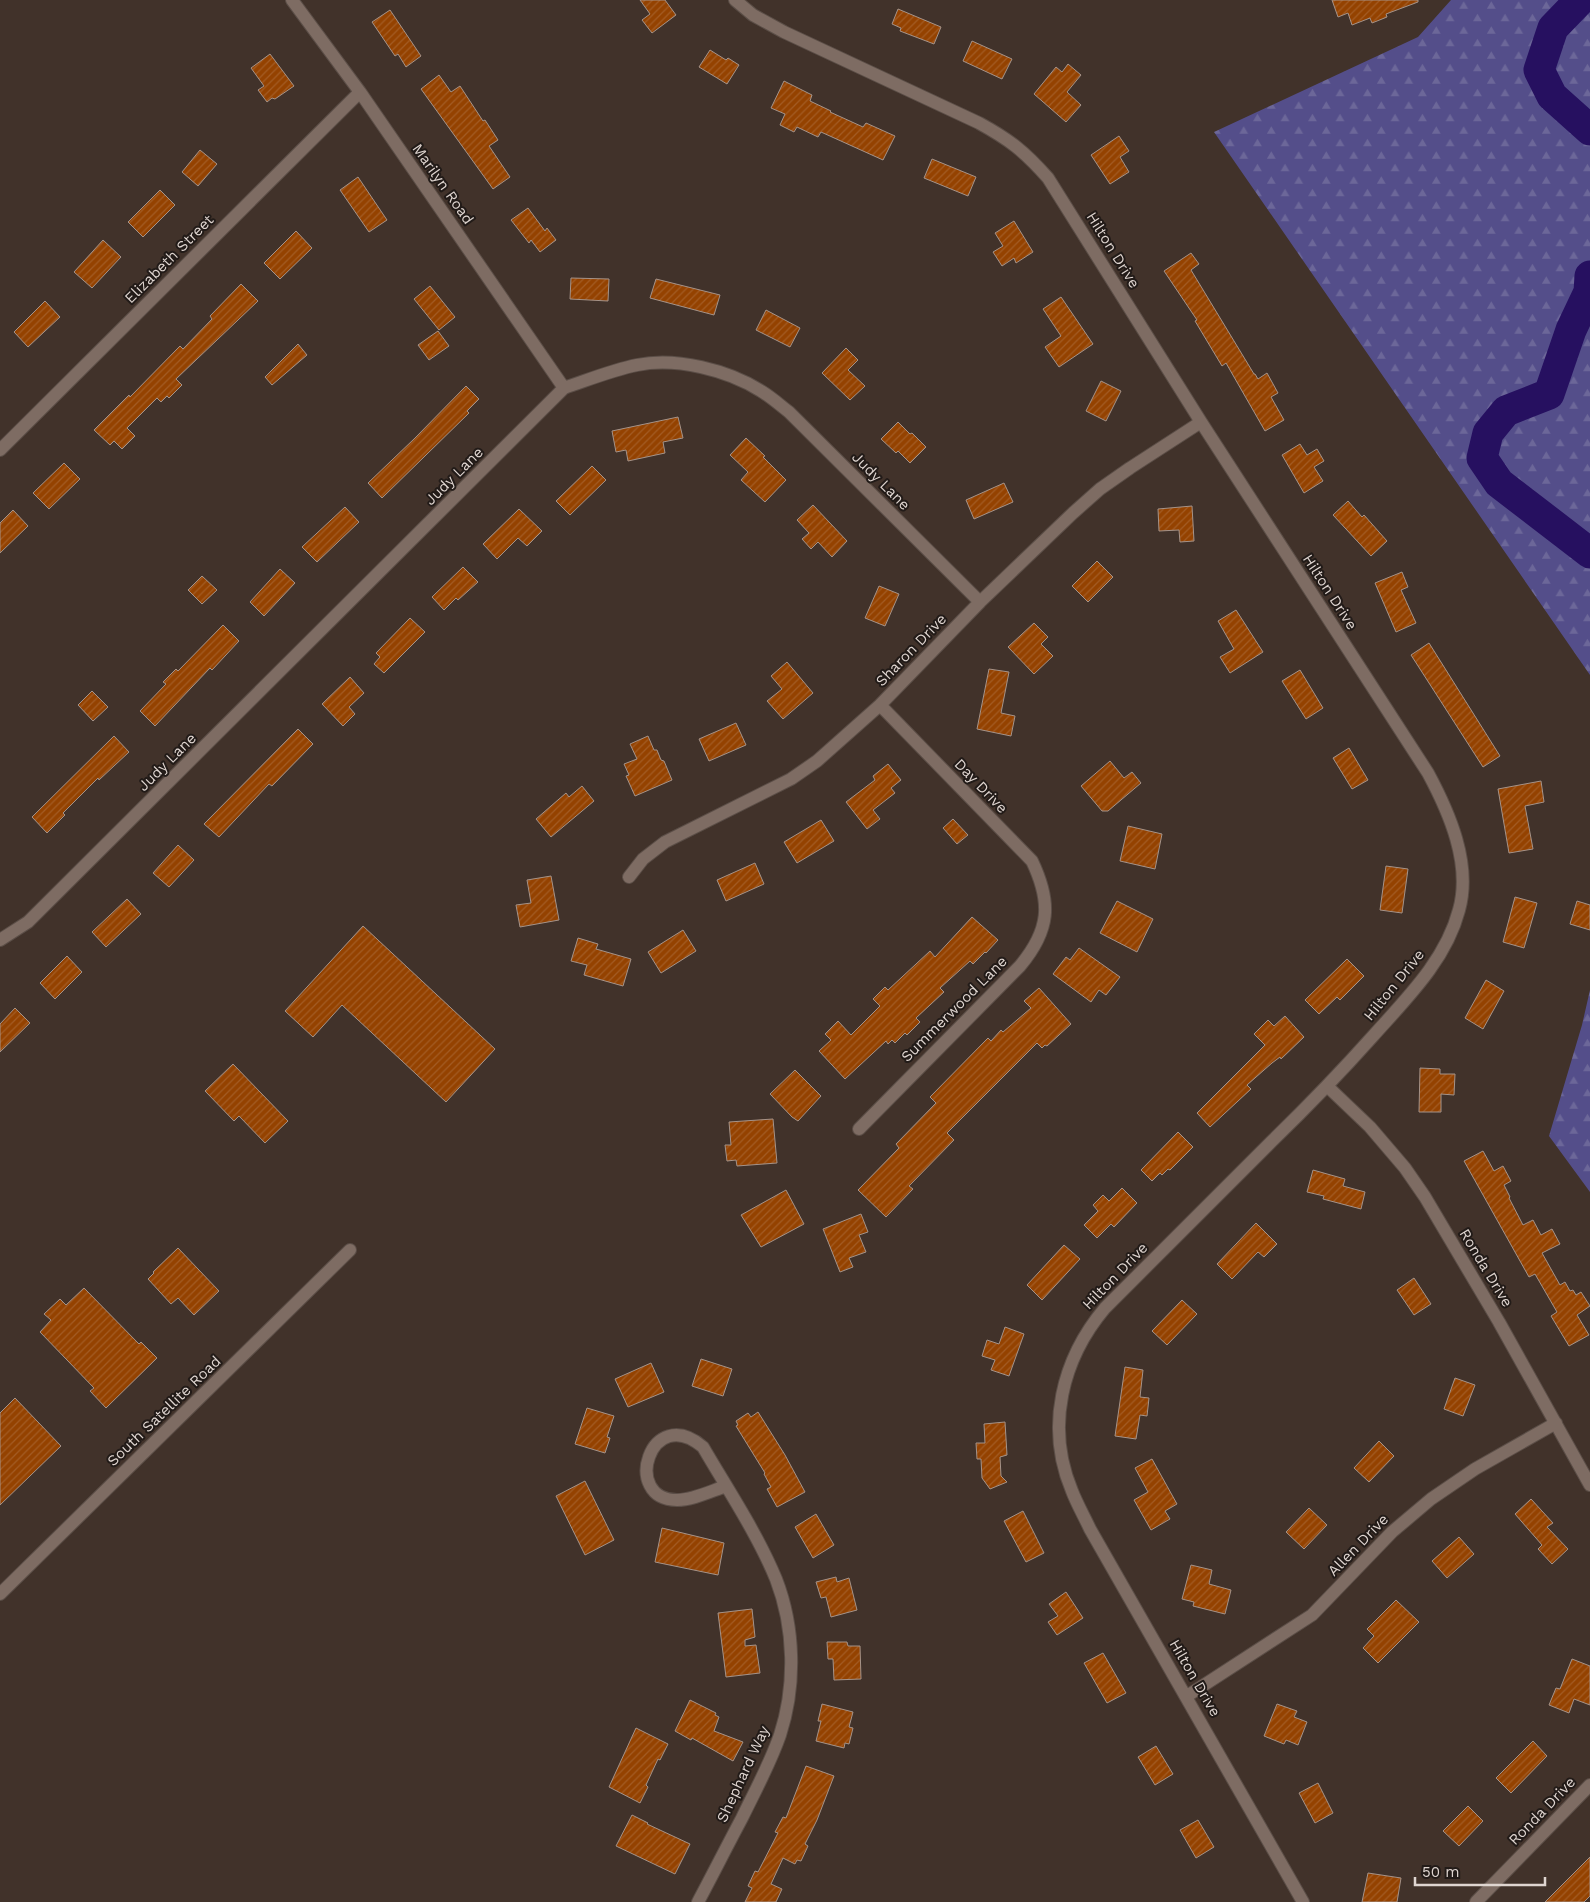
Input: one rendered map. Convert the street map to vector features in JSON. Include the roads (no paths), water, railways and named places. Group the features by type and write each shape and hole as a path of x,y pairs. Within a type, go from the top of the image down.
{"street":[{"name":"Marilyn Road","path":"292,0 360,92 564,388"},
{"name":"Hilton Drive","path":"735,0 753,15 784,32 986,127 1007,139 1029,156 1048,178 1201,422 1428,773 1445,805 1454,831 1460,859 1462,882 1460,907 1452,934 1434,965 1408,997 1327,1086 1100,1314 1090,1326 1078,1348 1068,1369 1063,1388 1059,1431 1062,1460 1071,1490 1090,1529 1304,1902"},
{"name":"Elizabeth Street","path":"0,450 360,92"},
{"name":"Judy Lane","path":"0,940 28,922 564,388 600,375 638,365 671,362 706,369 738,379 762,391 789,412 980,602"},
{"name":"Sharon Drive","path":"629,877 643,859 665,842 791,779 817,761 880,705 980,602 1100,489 1201,422"},
{"name":"Day Drive","path":"880,705 1032,861 1042,881 1044,897"},
{"name":"Summerwood Lane","path":"859,1129 1020,966 1034,949 1042,932 1045,914 1044,897"},
{"name":"Ronda Drive","path":"1327,1086 1370,1126 1405,1168 1425,1197 1499,1322 1590,1485"},
{"name":"South Satellite Road","path":"0,1594 350,1250"},
{"name":"Allen Drive","path":"1187,1696 1312,1615 1392,1532 1431,1498 1474,1469 1556,1423"},
{"name":"Shephard Way","path":"698,1902 768,1766 780,1734 790,1691 791,1652 783,1598 772,1570 754,1534 726,1486 703,1447 695,1440 685,1436 665,1438 656,1444 646,1463 650,1484 666,1498 676,1500 687,1499 726,1486"},
{"name":"Ronda Drive","path":"1476,1902 1590,1785"}],"waterway":[{"path":"1580,0 1553,28 1539,70 1552,96 1590,130"},
{"path":"1590,276 1589,292 1571,330 1549,394 1506,411 1488,433 1482,458 1499,483 1590,553"}]}
